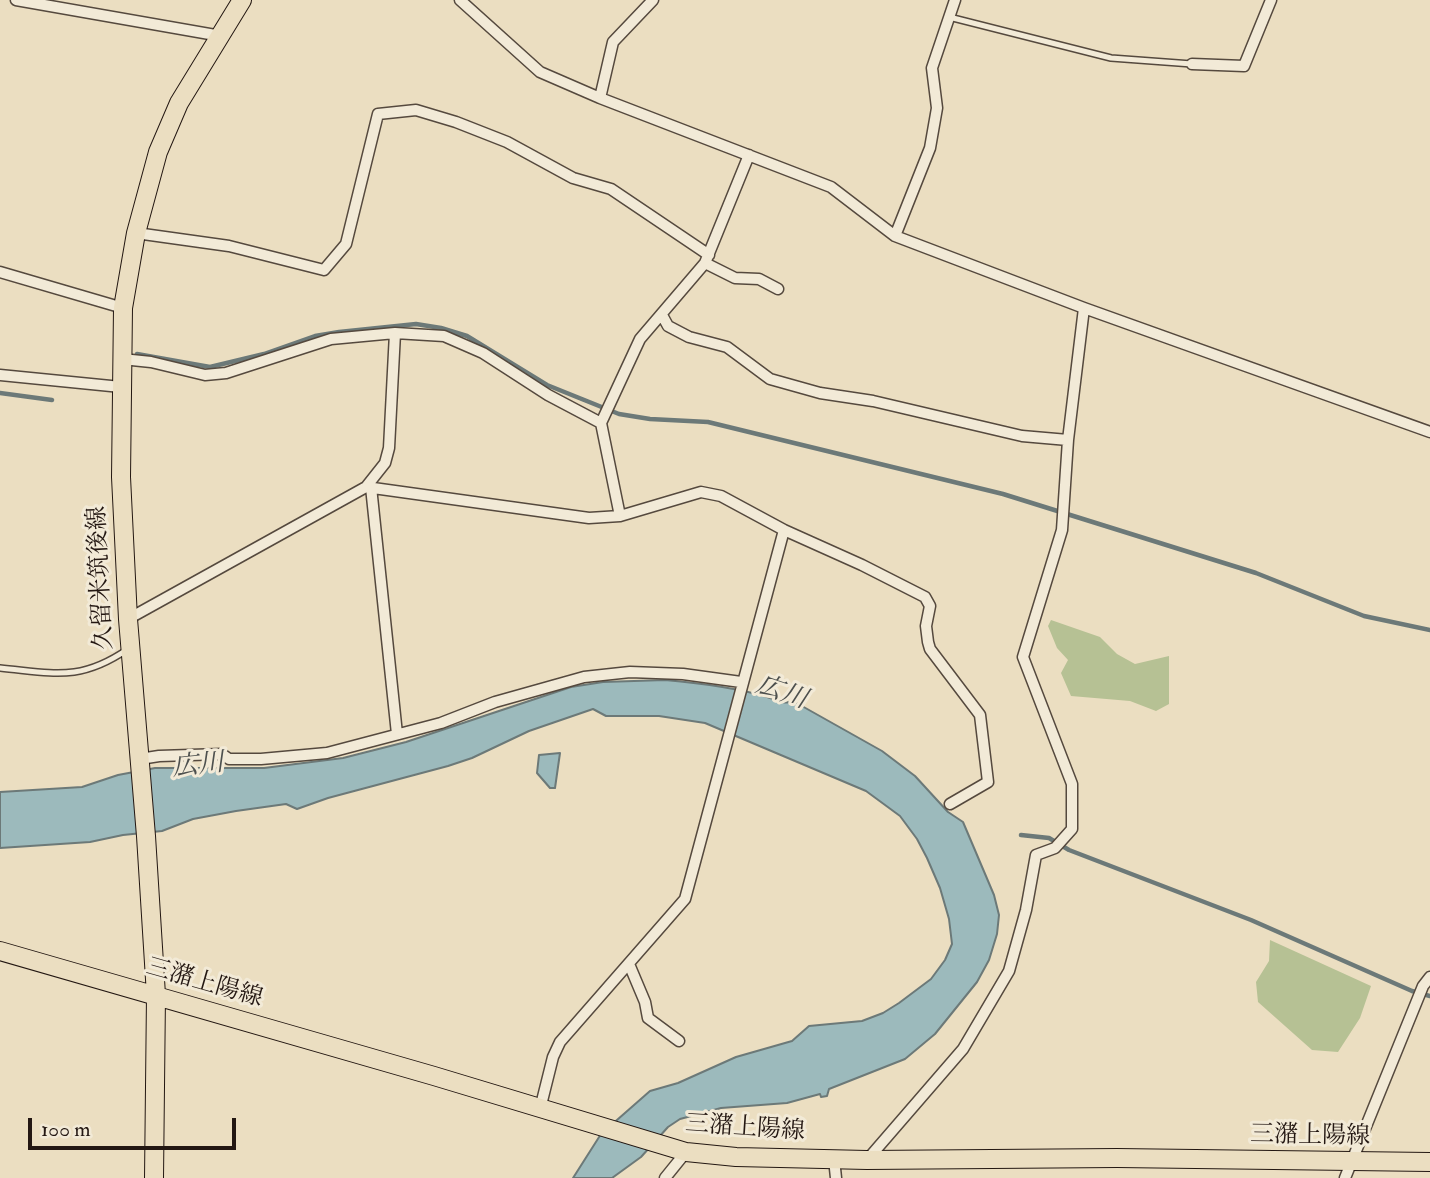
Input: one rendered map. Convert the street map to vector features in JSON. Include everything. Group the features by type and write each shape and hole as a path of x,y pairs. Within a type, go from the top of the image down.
{"main road":[{"name":"久留米筑後線","path":"154,1178 156,995 128,619 121,477 123,308 136,233 158,152 179,103 242,0"},
{"name":"三潴上陽線","path":"0,951 679,1150 736,1157 867,1160 1117,1158 1348,1170 1430,1163"}],"street":[{"path":"16,0 220,36"},
{"path":"460,0 540,72 600,98 831,187 895,236 1084,308 1430,432"},
{"path":"600,98 612,42 653,0"},
{"path":"895,236 930,148 937,108 932,68 955,0"},
{"path":"1192,64 1244,66 1271,0"},
{"path":"136,233 229,246 324,270 346,244 378,114 416,110 508,142 573,178 611,188 735,278 759,279 778,289"},
{"path":"620,516 601,423 640,339 707,259 749,155"},
{"path":"0,272 123,308"},
{"path":"867,1160 962,1049 1009,971 1026,910 1036,855 1055,848 1072,830 1072,784 1023,657 1062,530 1068,440 1084,308"},
{"path":"662,315 668,326 689,337 727,347 769,379 820,393 873,401 1021,436 1068,440"},
{"path":"122,359 151,362 205,375 226,373 331,340 395,333 444,336 483,353 548,395 601,423"},
{"path":"128,619 369,487 385,463 389,449 395,333"},
{"path":"0,375 121,387"},
{"path":"369,487 589,518 620,516 701,492 721,496 783,530 925,597 930,606 926,626 930,649 980,715 988,782 950,804"},
{"path":"369,487 397,734"},
{"path":"540,1109 553,1057 560,1042 685,899 783,530"},
{"path":"140,762 159,756 222,754 229,759 261,759 327,753 440,723 505,699 584,677 630,672 683,674 740,685"},
{"path":"629,964 645,1002 648,1018 678,1041"},
{"path":"1348,1170 1423,986 1430,977"},
{"path":"665,1178 679,1150"},
{"path":"834,1159 836,1178"}],"lane":[{"path":"950,17 1111,58 1192,64"},
{"path":"0,668 75,674 112,660 131,647"}],"green space":[{"path":"1051,620 1100,637 1117,654 1135,664 1169,656 1169,704 1156,711 1130,701 1071,696 1061,673 1068,660 1057,648 1048,626"},
{"path":"1270,940 1371,986 1360,1018 1338,1052 1312,1050 1258,1002 1256,982 1269,961"}],"water":[{"path":"665,680 729,688 783,702 793,701 882,751 915,776 948,812 963,822 994,895 999,915 997,934 989,960 977,982 935,1034 905,1059 829,1089 827,1096 821,1097 820,1094 787,1103 721,1108 680,1119 668,1127 641,1157 612,1178 573,1178 601,1134 650,1091 678,1083 736,1057 792,1041 809,1026 862,1021 883,1013 931,979 945,960 952,944 949,919 927,858 900,816 866,791 705,723 659,716 606,716 593,709 529,731 472,758 297,809 286,804 193,819 162,831 90,842 0,848 0,792 82,787 118,775 155,768 264,768 343,758 406,742 571,687 603,682"},
{"path":"560,753 555,788 550,788 537,773 539,755"}],"waterway":[{"path":"137,354 210,367 264,354 315,336 416,324 441,328 467,336 547,385 619,414 650,419 708,422 1003,494 1256,573 1364,616 1430,630"},
{"path":"0,393 52,400"},
{"path":"1021,835 1049,838 1069,850 1251,920 1412,991 1430,996"}],"water label":[{"name":"広川","path":"781,694"},
{"name":"広川","path":"198,767"}]}
